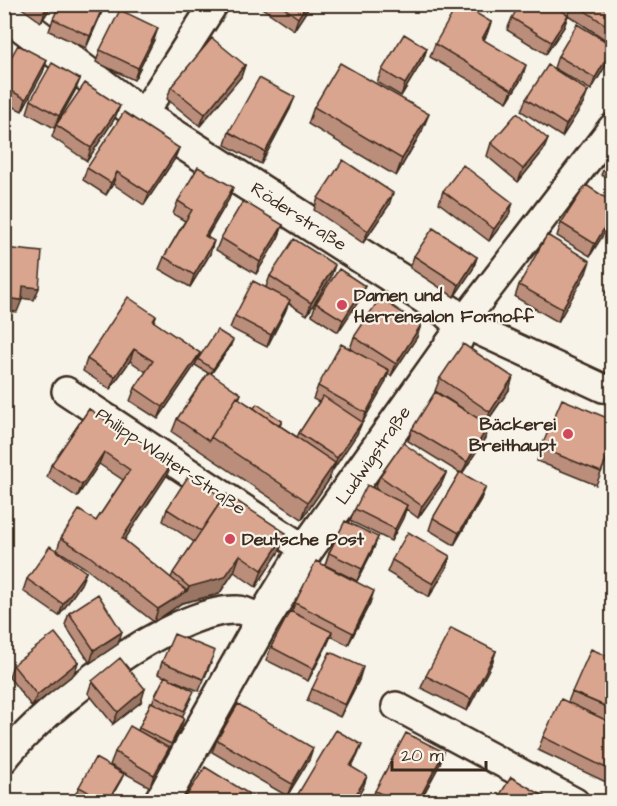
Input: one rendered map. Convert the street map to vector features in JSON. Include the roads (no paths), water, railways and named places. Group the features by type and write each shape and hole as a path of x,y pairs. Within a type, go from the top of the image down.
{"street":[{"path":"142,116 214,4"},
{"name":"Röderstraße","path":"4,11 142,116 449,312 462,323 603,388 612,389"},
{"name":"Ludwigstraße","path":"160,801 263,620 306,550 456,339 462,323 612,128"},
{"name":"Philipp-Walter-Straße","path":"66,391 306,550"},
{"path":"4,759 66,698 127,653 172,628 207,614 240,609 263,620"},
{"path":"396,706 575,801"}],"place":[{"name":"Damen und Herrensalon Fornoff","path":"342,305"},
{"name":"Bäckerei Breithaupt","path":"568,434"},
{"name":"Deutsche Post","path":"230,539"}]}
